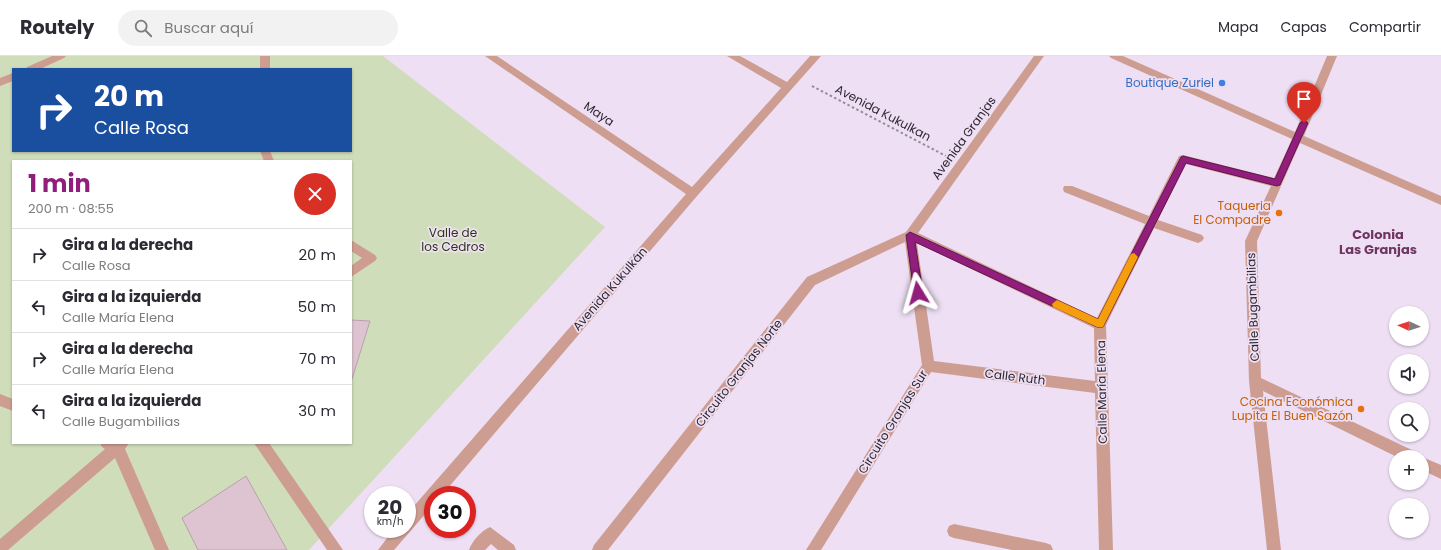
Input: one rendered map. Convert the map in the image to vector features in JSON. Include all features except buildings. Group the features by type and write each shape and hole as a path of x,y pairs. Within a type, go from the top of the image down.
{"street":[{"path":"33,68 61,56"},
{"path":"265,56 265,68"},
{"name":"Maya","path":"490,56 693,193"},
{"path":"732,56 787,87"},
{"name":"Avenida Kukulkán","path":"416,515 693,193 816,56"},
{"name":"Avenida Granjas","path":"910,235 1039,56"},
{"path":"1114,56 1298,136 1441,201"},
{"name":"Calle Bugambilias","path":"1274,550 1255,381 1251,241 1332,56"},
{"path":"0,82 12,77"},
{"name":"Calle María Elena","path":"1106,550 1100,325 1183,159 1277,183"},
{"path":"1068,189 1151,222 1198,238"},
{"path":"910,235 1100,325"},
{"name":"Circuito Granjas Sur","path":"813,550 928,366 910,235"},
{"name":"Circuito Granjas Norte","path":"599,550 811,281 910,235"},
{"path":"352,246 371,258 352,271"},
{"name":"Calle Ruth","path":"928,366 1101,388"},
{"path":"1255,381 1397,450"},
{"path":"0,400 12,405"},
{"path":"0,548 116,444 162,550"},
{"path":"262,444 336,550"},
{"path":"1429,466 1441,472"},
{"path":"954,531 1046,550"},
{"path":"476,550 490,534 509,550"},
{"path":"385,550 395,538"}],"path":[{"name":"Avenida Kukulkan","path":"796,77 961,164"}],"green space":[{"name":"Valle de los Cedros","path":"0,56 383,56 605,227 368,486 364,486 364,490 309,550 0,550"}],"slow traffic":[{"path":"1057,304 1100,325 1134,257"}],"place":[{"name":"Boutique Zuriel","path":"1222,83"},
{"name":"Taqueria El Compadre","path":"1279,213"},
{"name":"Cocina Económica Lupita El Buen Sazón","path":"1361,409"}],"district":[{"name":"Colonia Las Granjas","path":"1378,242"}],"route":[{"path":"918,293 910,235 1100,325 1183,159 1277,183 1304,123"}]}
